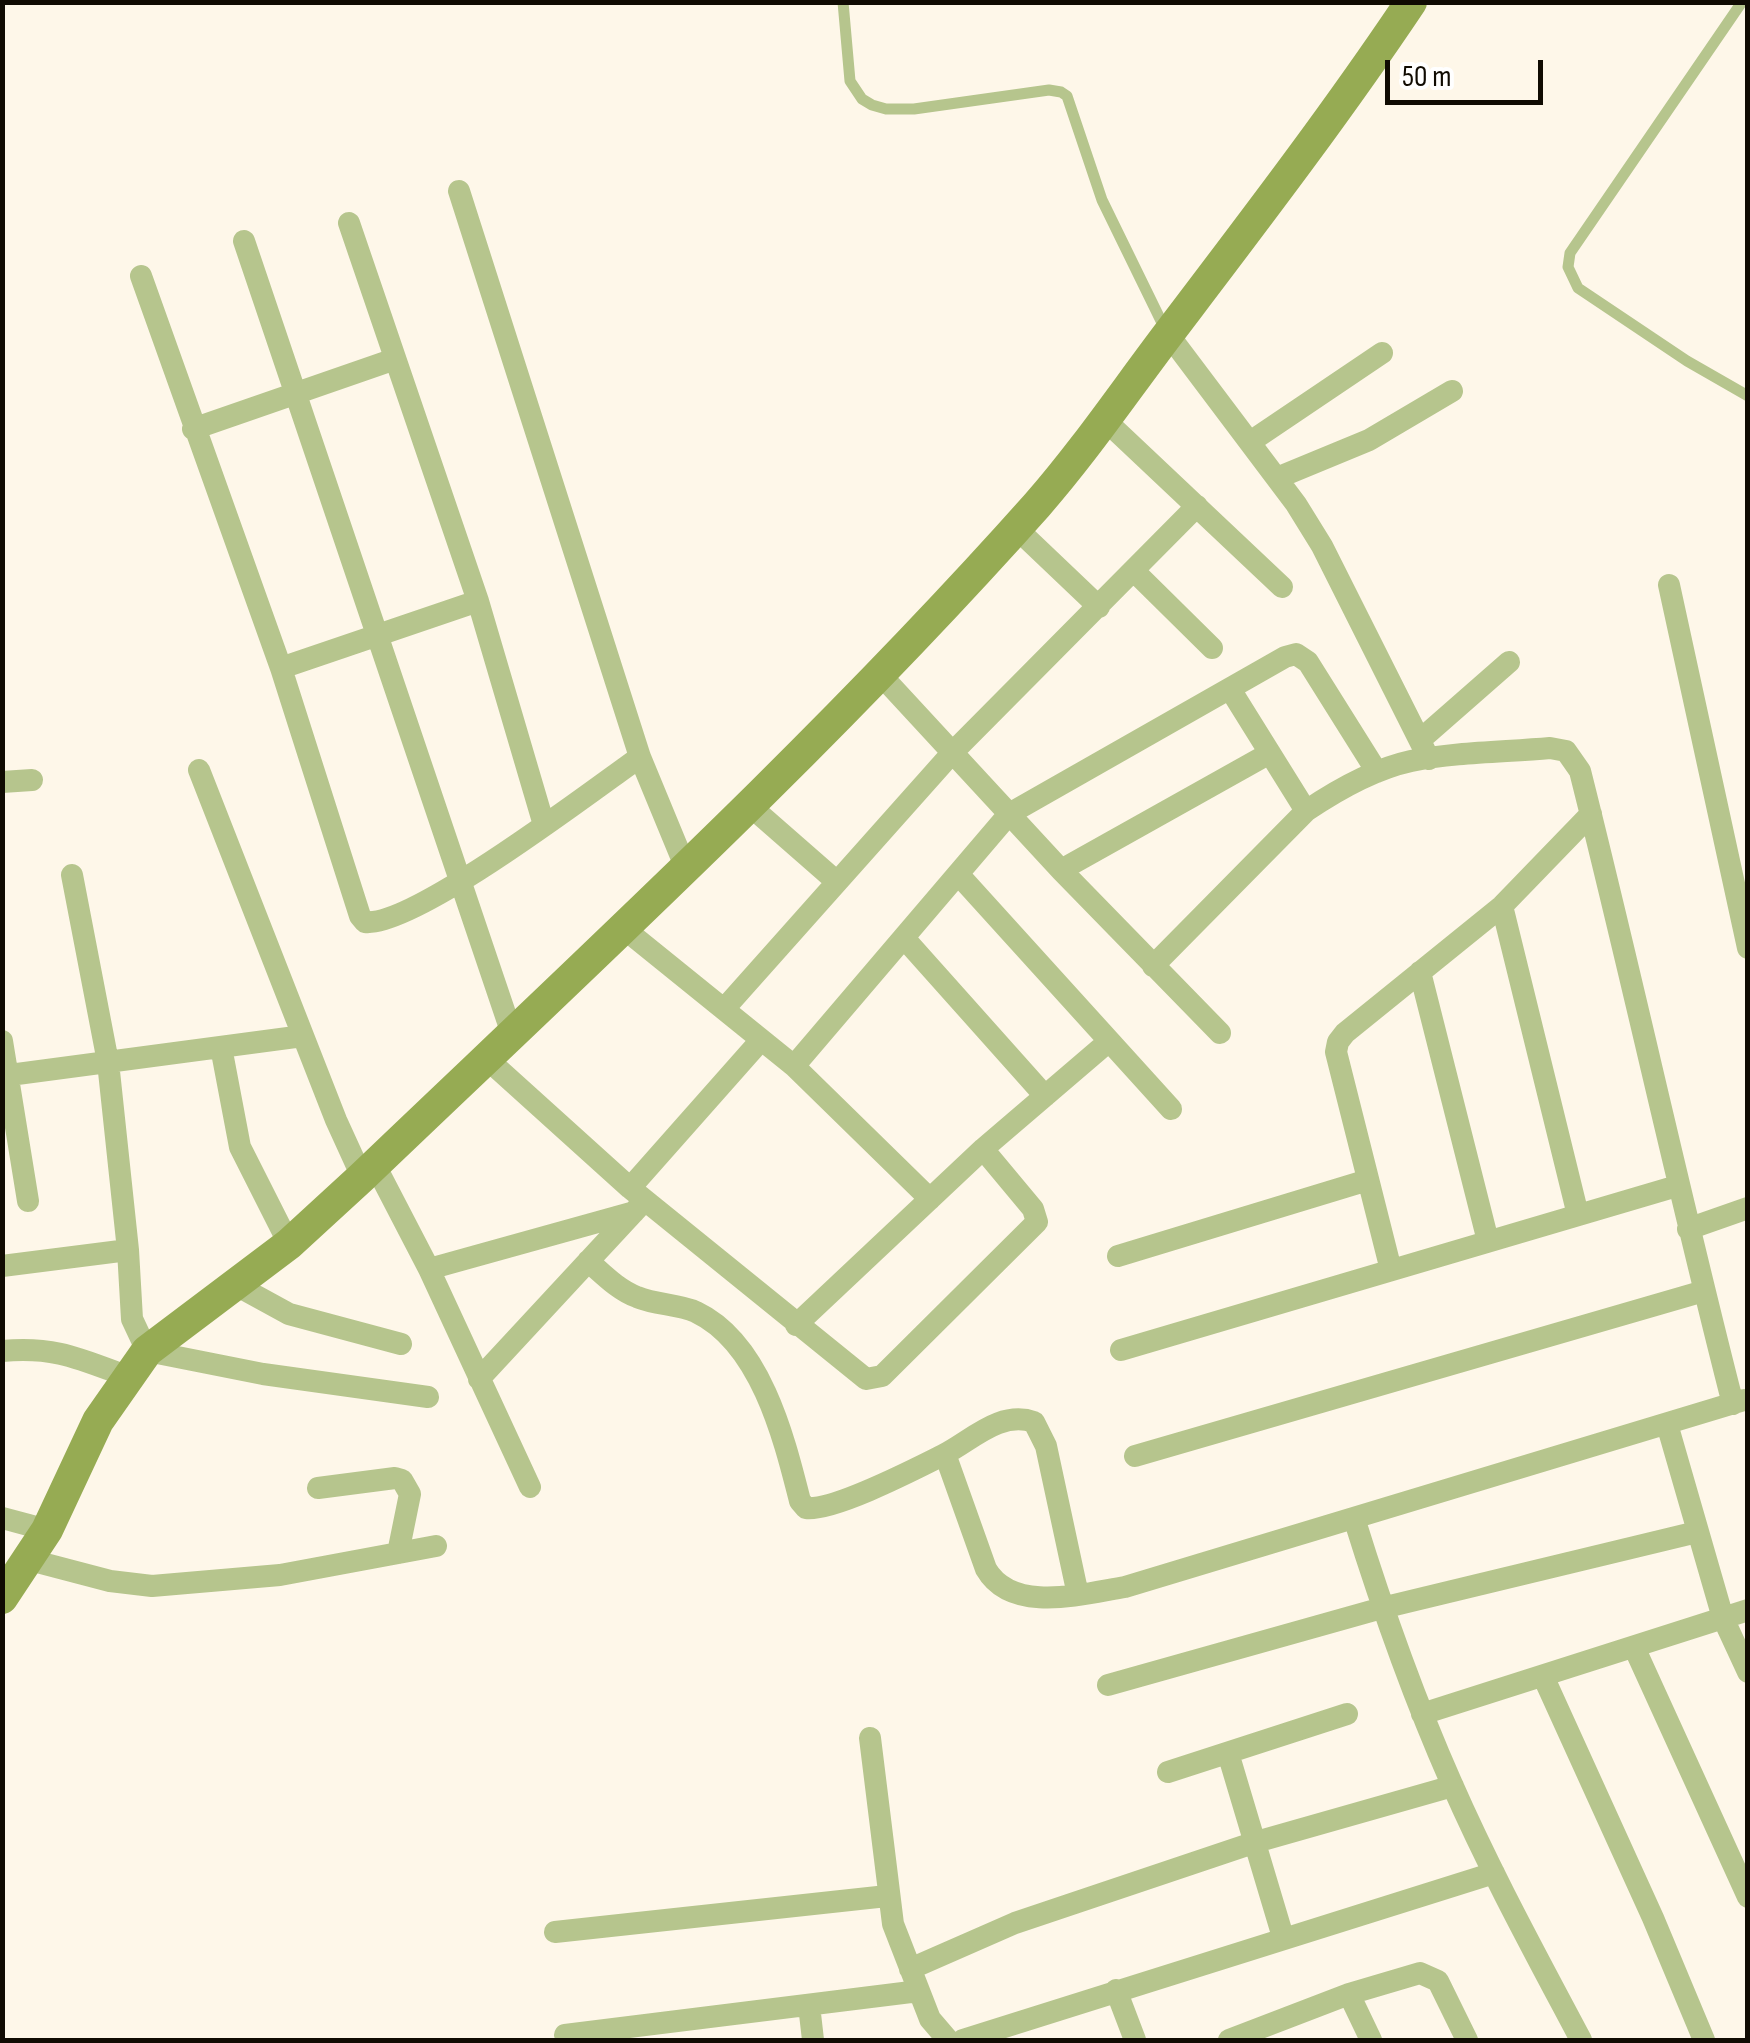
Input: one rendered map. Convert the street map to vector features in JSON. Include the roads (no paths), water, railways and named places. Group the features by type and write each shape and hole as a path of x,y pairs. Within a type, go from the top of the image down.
{"main road":[{"path":"2,1598 47,1530 98,1421 138,1364 290,1244 512,1034 749,805 1016,528 1106,421 1364,72 1411,2"}],"street":[{"path":"459,191 640,758 685,866"},
{"path":"348,223 478,601 544,825"},
{"path":"244,241 512,1034"},
{"path":"141,276 281,668 365,922 382,922 462,882 640,758"},
{"path":"1168,334 1278,478 1322,546 1425,750"},
{"path":"1250,442 1382,354"},
{"path":"193,429 395,358"},
{"path":"1278,478 1368,440 1452,391"},
{"path":"1106,421 1282,587"},
{"path":"724,1009 952,753 1136,572 1197,506"},
{"path":"1016,528 1099,607"},
{"path":"1136,572 1212,648"},
{"path":"1668,585 1748,948"},
{"path":"281,668 478,601"},
{"path":"794,1066 1010,814 1286,657 1302,656 1377,772"},
{"path":"1153,966 1306,811 1425,750 1509,662"},
{"path":"879,674 1061,870 1220,1033"},
{"path":"1230,689 1306,811"},
{"path":"945,1454 986,1569 995,1584 1010,1593 1032,1596 1078,1595 1125,1587 1740,1402 1704,1291 1574,760 1566,751 1550,748 1467,756 1425,750"},
{"path":"1061,870 1270,753"},
{"path":"200,770 303,1036 368,1171 429,1269 530,1487"},
{"path":"2,782 32,780"},
{"path":"749,805 837,882"},
{"path":"1391,1270 1336,1052 1338,1042 1344,1033 1502,906 1590,814"},
{"path":"958,874 1172,1110"},
{"path":"72,875 108,1062 138,1364"},
{"path":"1502,906 1578,1215"},
{"path":"622,927 794,1066 930,1199"},
{"path":"904,938 1044,1096"},
{"path":"1420,972 1488,1241"},
{"path":"6,1076 303,1036"},
{"path":"479,1379 588,1261 761,1040"},
{"path":"2,1042 13,1171 28,1201"},
{"path":"796,1325 983,1149 1108,1042"},
{"path":"221,1047 240,1147 290,1244"},
{"path":"486,1058 636,1200 858,1376 874,1380 1037,1222 1033,1209 983,1149"},
{"path":"1118,1256 1368,1180"},
{"path":"1121,1350 1677,1186"},
{"path":"429,1269 636,1200"},
{"path":"1688,1229 1748,1208"},
{"path":"2,1266 128,1250"},
{"path":"588,1261 639,1298 692,1310 716,1323 751,1366 782,1432 800,1502 806,1508 816,1509 945,1454 999,1422 1022,1418 1034,1422 1046,1446 1078,1595"},
{"path":"236,1284 289,1314 401,1344"},
{"path":"1135,1456 1704,1291"},
{"path":"2,1351 37,1348 138,1364 263,1374 428,1397"},
{"path":"1667,1424 1723,1618 1748,1672"},
{"path":"318,1488 402,1480 410,1494 398,1553"},
{"path":"2,1518 47,1530"},
{"path":"1354,1518 1382,1608 1452,1786 1582,2040"},
{"path":"1108,1685 1382,1608 1697,1532"},
{"path":"30,1560 110,1582 152,1586 280,1574 436,1546"},
{"path":"1422,1714 1748,1610"},
{"path":"1634,1647 1748,1897"},
{"path":"1542,1676 1653,1918 1704,2040"},
{"path":"1168,1772 1347,1714"},
{"path":"870,1738 893,1924 914,1980 947,2036 1026,2031 1116,1990 1494,1873"},
{"path":"1228,1753 1283,1938"},
{"path":"565,2035 620,2034 808,2005 914,1980 1015,1923 1256,1842 1452,1786"},
{"path":"556,1932 887,1896"},
{"path":"1228,2040 1268,2033 1349,1994 1420,1973 1438,1981 1467,2040"},
{"path":"1116,1990 1135,2040"},
{"path":"1349,1994 1371,2040"},
{"path":"808,2005 813,2040"},
{"path":"718,2016 720,2040"}],"lane":[{"path":"843,2 850,81 862,99 872,105 914,109 1049,90 1067,96 1102,200 1168,334"},
{"path":"1742,2 1570,253 1568,266 1578,288 1748,396"}]}
